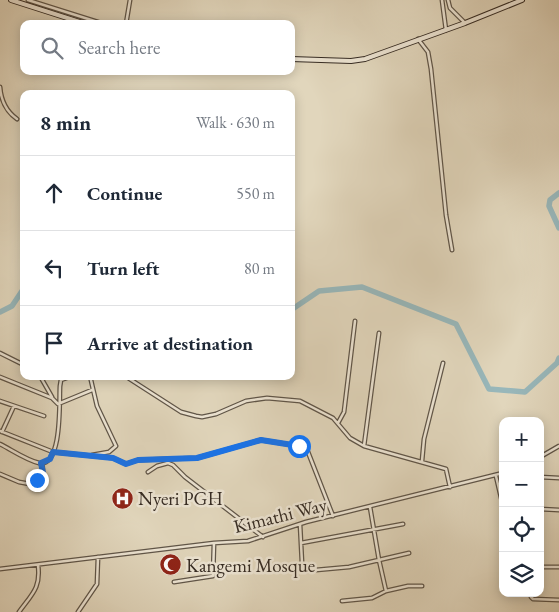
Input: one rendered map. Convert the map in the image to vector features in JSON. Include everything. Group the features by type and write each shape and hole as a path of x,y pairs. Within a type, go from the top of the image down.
{"main road":[{"path":"11,0 74,20"},
{"path":"295,59 358,60 446,30 522,0"}],"street":[{"path":"28,0 91,20"},
{"path":"127,20 130,0"},
{"path":"442,0 446,30"},
{"path":"448,0 450,8 465,23"},
{"path":"418,39 428,52 431,69 442,183 452,250"},
{"path":"0,87 2,99 9,114 17,119"},
{"path":"338,422 344,412 355,321"},
{"path":"364,446 379,333"},
{"path":"0,353 20,363"},
{"path":"422,461 425,437 443,363"},
{"path":"0,377 52,398"},
{"path":"42,380 52,398 58,404"},
{"path":"0,444 41,463 50,459 59,425 58,404 61,380"},
{"path":"88,455 109,452 116,446 97,406 91,380"},
{"path":"131,380 174,409 202,417 216,414 246,401 267,398 306,403 333,418 350,438 364,446 446,469 450,487"},
{"path":"58,404 92,390"},
{"path":"0,400 44,416"},
{"path":"14,405 1,431 53,452 113,458 126,464 138,460 197,458 261,440 299,446 308,452 333,516"},
{"path":"544,455 559,446"},
{"path":"0,474 19,482 30,484 43,473 41,463"},
{"path":"148,472 157,466 168,463 173,465 185,477 263,537"},
{"name":"Kimathi Way","path":"0,569 214,543 248,541 300,524 499,475"},
{"path":"496,476 499,489"},
{"path":"544,477 559,478"},
{"path":"370,508 386,590"},
{"path":"544,509 559,510"},
{"path":"300,524 302,568 305,571 349,567 409,554"},
{"path":"301,543 403,524"},
{"path":"174,582 213,576 214,543"},
{"path":"78,612 97,584 98,557"},
{"path":"19,612 37,586 40,576 38,564"},
{"path":"544,568 559,567"},
{"path":"342,601 372,598 386,590 408,586 422,586"},
{"path":"531,597 533,599 559,600"}],"waterway":[{"path":"559,193 550,200 549,206 559,228"},
{"path":"295,307 319,291 362,287 456,324 489,389 525,392 557,363 559,358"},
{"path":"0,312 12,306 20,294"}],"place":[{"name":"Nyeri PGH","path":"122,498"},
{"name":"Kangemi Mosque","path":"170,565"}],"route":[{"path":"37,480 43,473 41,463 47,462 53,452 113,458 128,464 138,460 197,458 257,440 299,446"}]}
